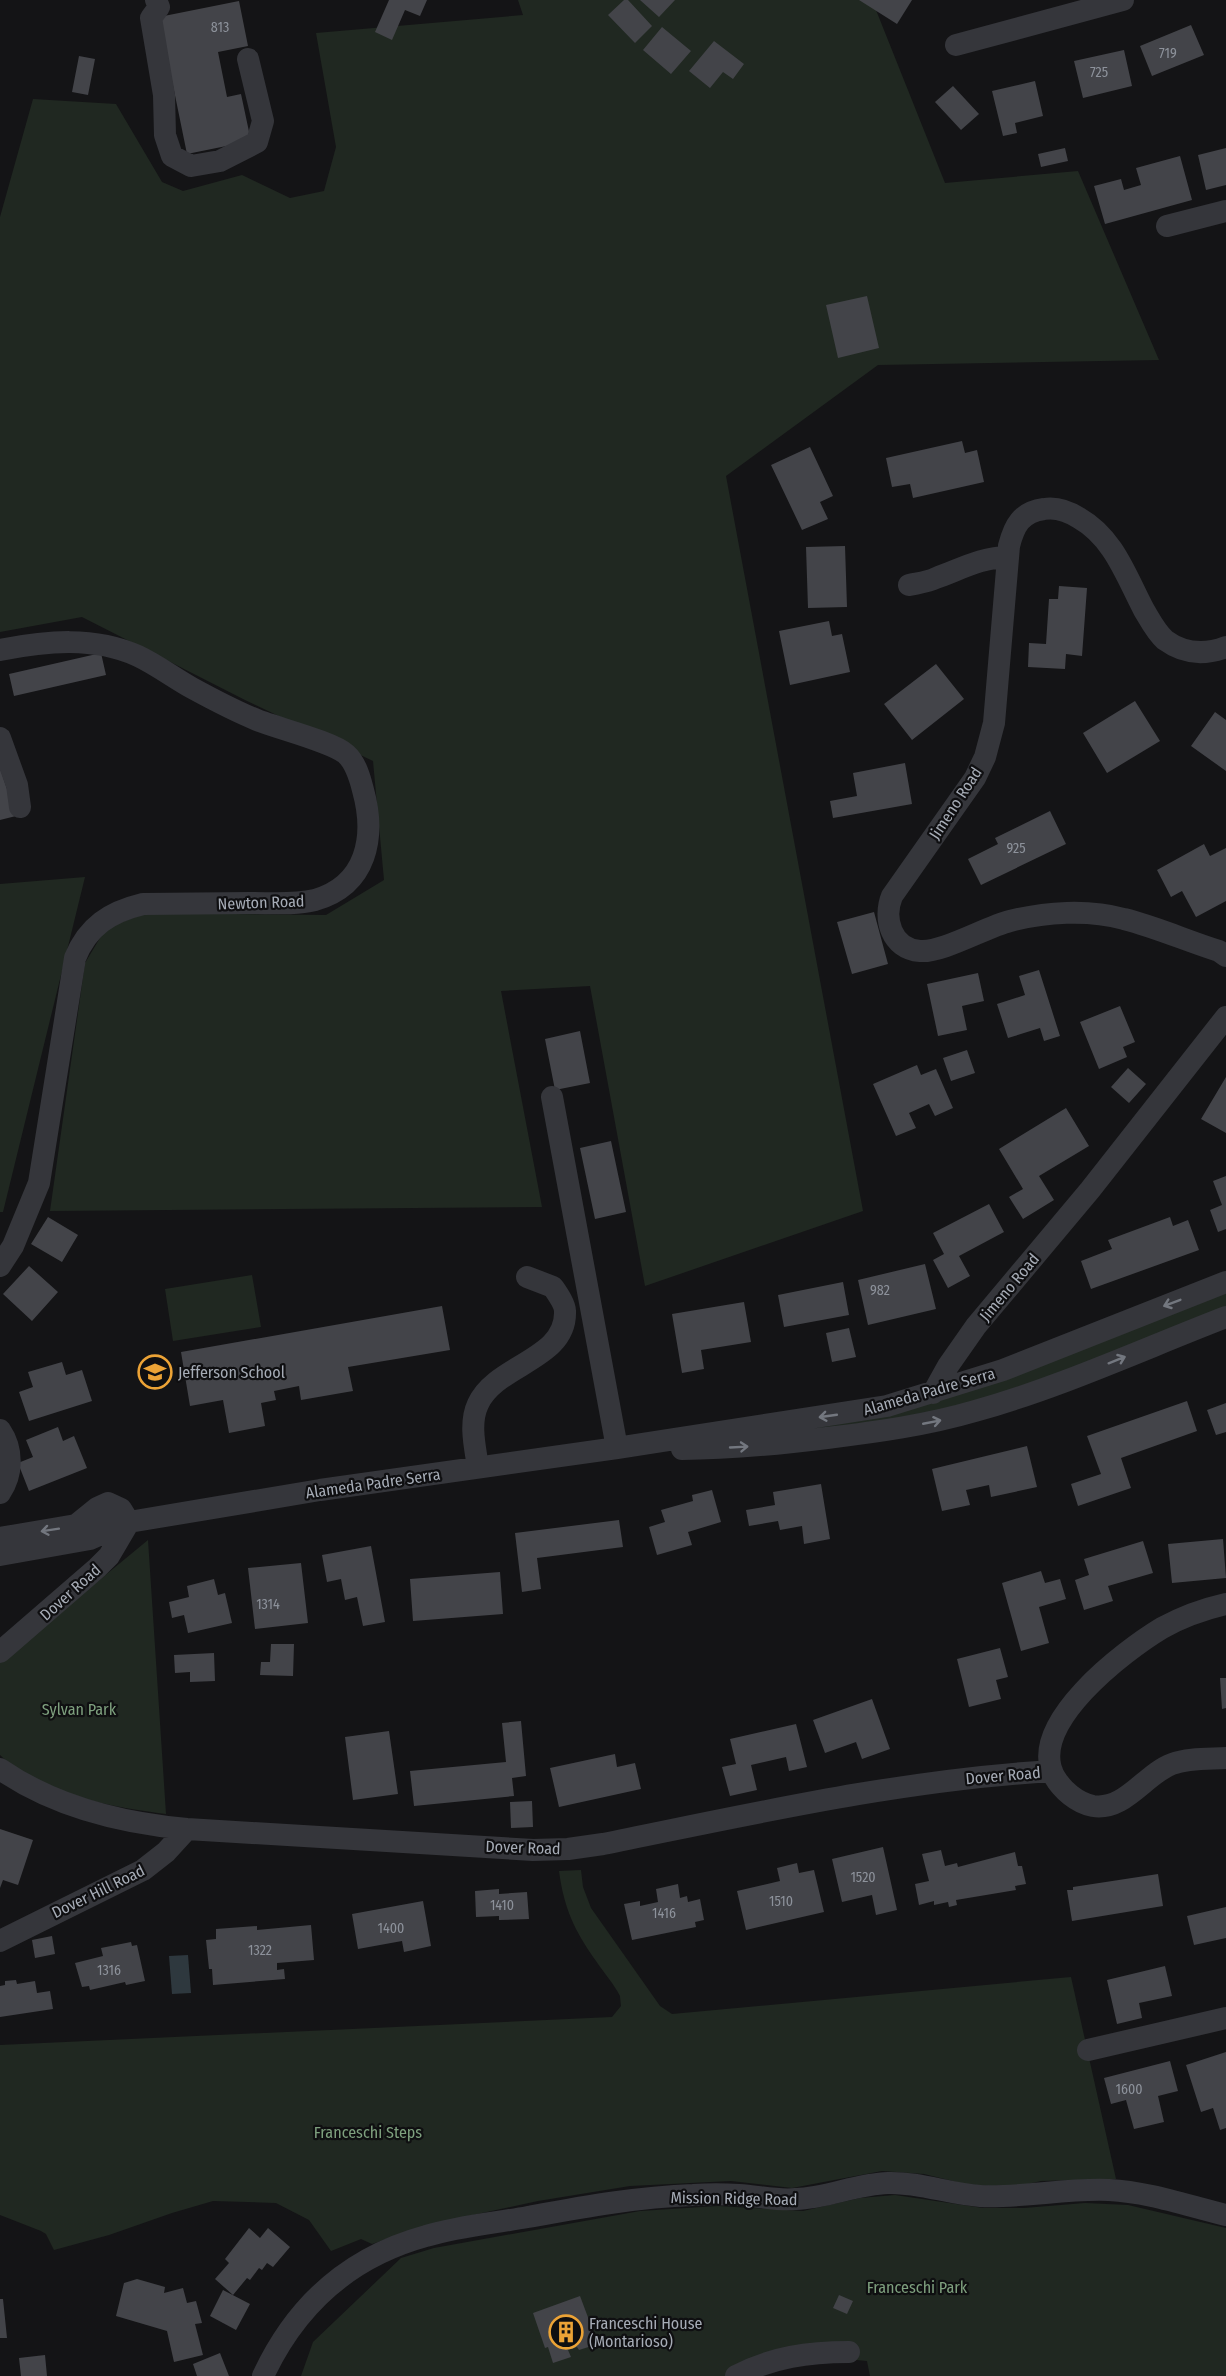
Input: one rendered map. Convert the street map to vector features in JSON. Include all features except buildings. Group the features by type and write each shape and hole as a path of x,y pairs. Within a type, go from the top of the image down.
{"street":[{"path":"156,0 159,7 151,18 164,95 165,135 172,156 191,166 220,161 258,142 263,121 248,59"},
{"path":"956,45 1123,0"},
{"path":"1167,226 1226,211"},
{"name":"Jimeno Road","path":"1226,647 1206,653 1194,652 1183,650 1165,640 1153,626 1110,544 1103,536 1074,515 1051,508 1030,513 1014,528 1008,557 994,723 984,757 975,778 892,896 887,907 887,919 898,940 918,951 928,951 993,925 1016,919 1042,915 1080,914 1122,918 1219,951 1226,956"},
{"path":"909,585 933,580 978,561 993,557 1008,557"},
{"name":"Newton Road","path":"0,650 46,643 96,644 119,650 154,664 229,708 345,753 354,763 360,777 368,812 368,830 362,863 343,886 330,894 297,903 143,904 106,917 81,942 75,957 39,1183 13,1246 0,1266"},
{"path":"0,738 16,785 20,807"},
{"name":"Jimeno Road","path":"933,1393 948,1366 976,1326 1090,1190 1226,1017"},
{"path":"552,1097 617,1448"},
{"path":"478,1467 474,1427 477,1404 491,1384 549,1348 561,1332 566,1310 553,1287 527,1277"},
{"name":"Alameda Padre Serra","path":"0,1538 76,1525 129,1522 320,1490 870,1409 933,1393 1013,1366 1226,1282"},
{"name":"Alameda Padre Serra","path":"617,1448 741,1448 858,1434 945,1419 1036,1391 1226,1317"},
{"path":"0,1430 8,1443 10,1454 9,1471 0,1493"},
{"name":"Alameda Padre Serra","path":"0,1555 90,1539 129,1522"},
{"name":"Dover Road","path":"0,1652 97,1568 108,1556 129,1522"},
{"path":"1226,1604 1200,1611 1164,1628 1136,1645 1102,1673 1072,1705 1057,1727 1049,1750 1049,1762 1057,1781 1075,1799 1096,1806 1109,1804 1127,1796 1150,1776 1171,1764 1183,1760 1226,1758"},
{"name":"Dover Road","path":"0,1769 26,1785 105,1817 152,1826 533,1850 568,1849 603,1844 863,1792 936,1781 1052,1771"},
{"name":"Dover Hill Road","path":"0,1941 143,1870 166,1852 187,1829"},
{"path":"1088,2050 1226,2018"},
{"name":"Mission Ridge Road","path":"263,2376 277,2345 299,2315 325,2289 355,2268 391,2248 427,2235 624,2200 694,2195 736,2195 795,2200 854,2187 889,2183 912,2184 977,2196 1113,2190 1226,2215"},
{"path":"736,2376 756,2366 793,2355 849,2352"}],"green space":[{"path":"518,0 872,0 945,183 1078,171 1159,360 878,365 726,476 863,1211 645,1286 590,986 501,991 542,1207 50,1211 85,963 106,928 146,913 326,915 384,880 373,761 245,700 82,617 0,632 0,217 33,99 116,104 162,182 183,191 242,175 290,198 324,191 336,147 316,33 523,15"},
{"path":"85,877 3,1212 0,1212 0,884"},
{"path":"252,1275 261,1327 173,1341 165,1289"},
{"path":"1226,1288 1226,1311 1035,1386 861,1429 748,1434 853,1418"},
{"name":"Sylvan Park","path":"148,1540 166,1814 78,1797 35,1780 16,1769 0,1755 0,1662"},
{"name":"Franceschi Steps","path":"581,1870 583,1887 591,1908 660,2006 672,2014 1071,1977 1116,2179 1041,2181 1024,2185 988,2186 965,2184 924,2174 882,2171 792,2188 731,2181 630,2186 538,2201 431,2224 372,2244 361,2239 331,2251 309,2220 276,2203 213,2201 109,2235 54,2250 46,2234 0,2215 0,2045 612,2017 621,2006 620,1996 576,1929 567,1908 561,1884 559,1871"},
{"name":"Franceschi Park","path":"895,2195 983,2208 1024,2208 1085,2203 1128,2205 1226,2228 1226,2376 870,2376 867,2361 827,2357 749,2376 301,2376 313,2342 401,2258 434,2248 640,2211 718,2206 803,2211 860,2198"}],"shaded area":[{"path":"188,1955 191,1993 172,1994 169,1956"}],"place":[{"name":"Jefferson School","path":"155,1372"},
{"name":"Franceschi House (Montarioso)","path":"566,2332"}]}
